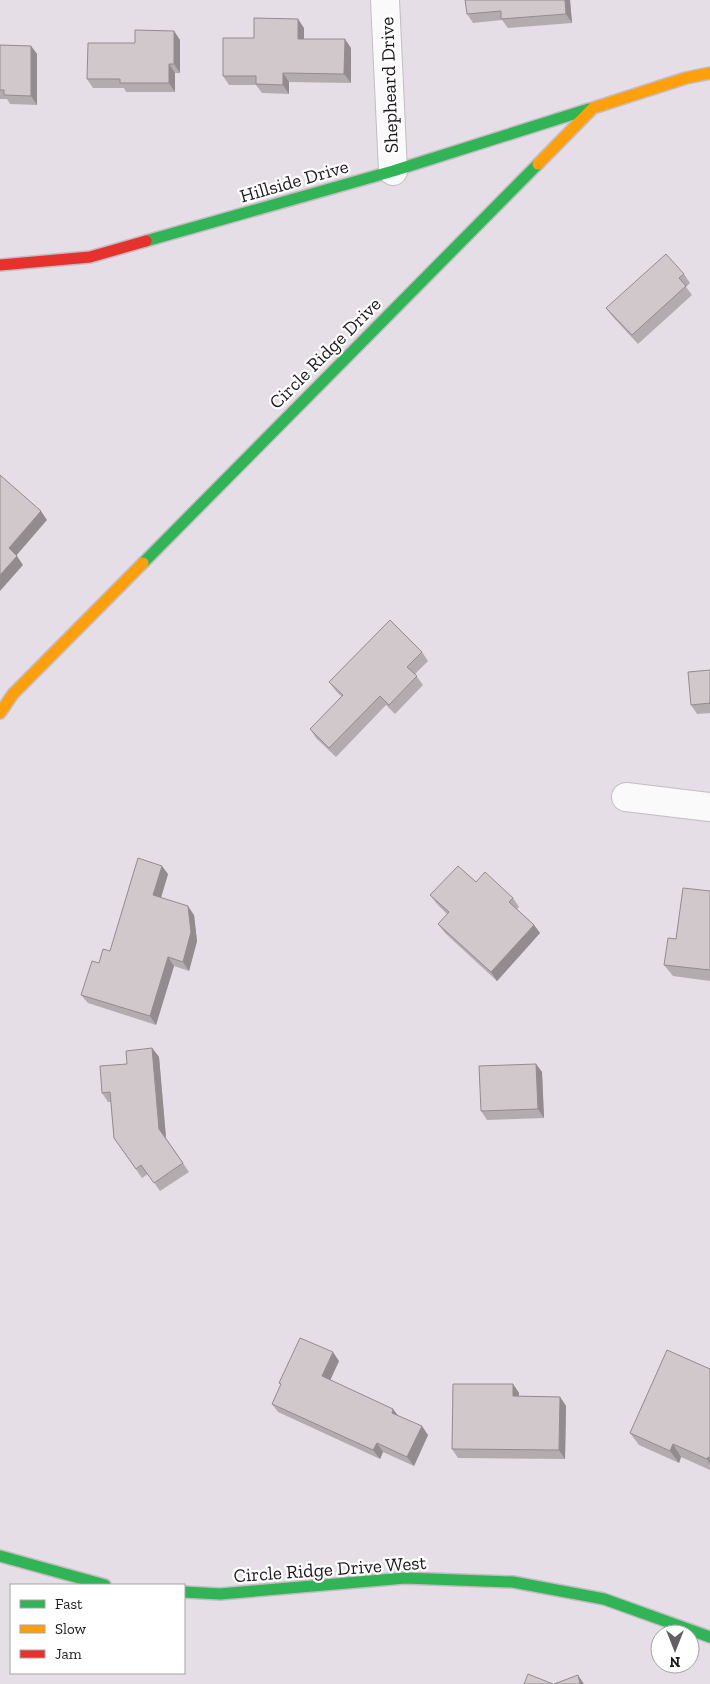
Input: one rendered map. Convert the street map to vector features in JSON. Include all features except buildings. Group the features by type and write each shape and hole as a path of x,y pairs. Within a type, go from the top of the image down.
{"street":[{"name":"Shepheard Drive","path":"386,0 393,171"},
{"name":"Circle Ridge Drive","path":"0,713 13,694 593,108 686,78 710,73"},
{"name":"Hillside Drive","path":"0,265 90,256 393,171 593,108"},
{"path":"626,797 710,808"},
{"path":"0,1556 102,1584"},
{"name":"Circle Ridge Drive West","path":"185,1592 220,1594 405,1578 513,1582 604,1599 710,1637"}],"traffic: fast":[{"path":"146,241 393,171 589,109"},
{"path":"143,563 538,164"},
{"path":"0,1556 101,1584"},
{"path":"185,1592 220,1594 405,1578 513,1582 604,1599 710,1637"}],"traffic: slow":[{"path":"538,164 593,108 686,78 710,73"},
{"path":"0,713 13,694 143,563"}],"traffic: jam":[{"path":"0,265 90,257 146,241"}]}
